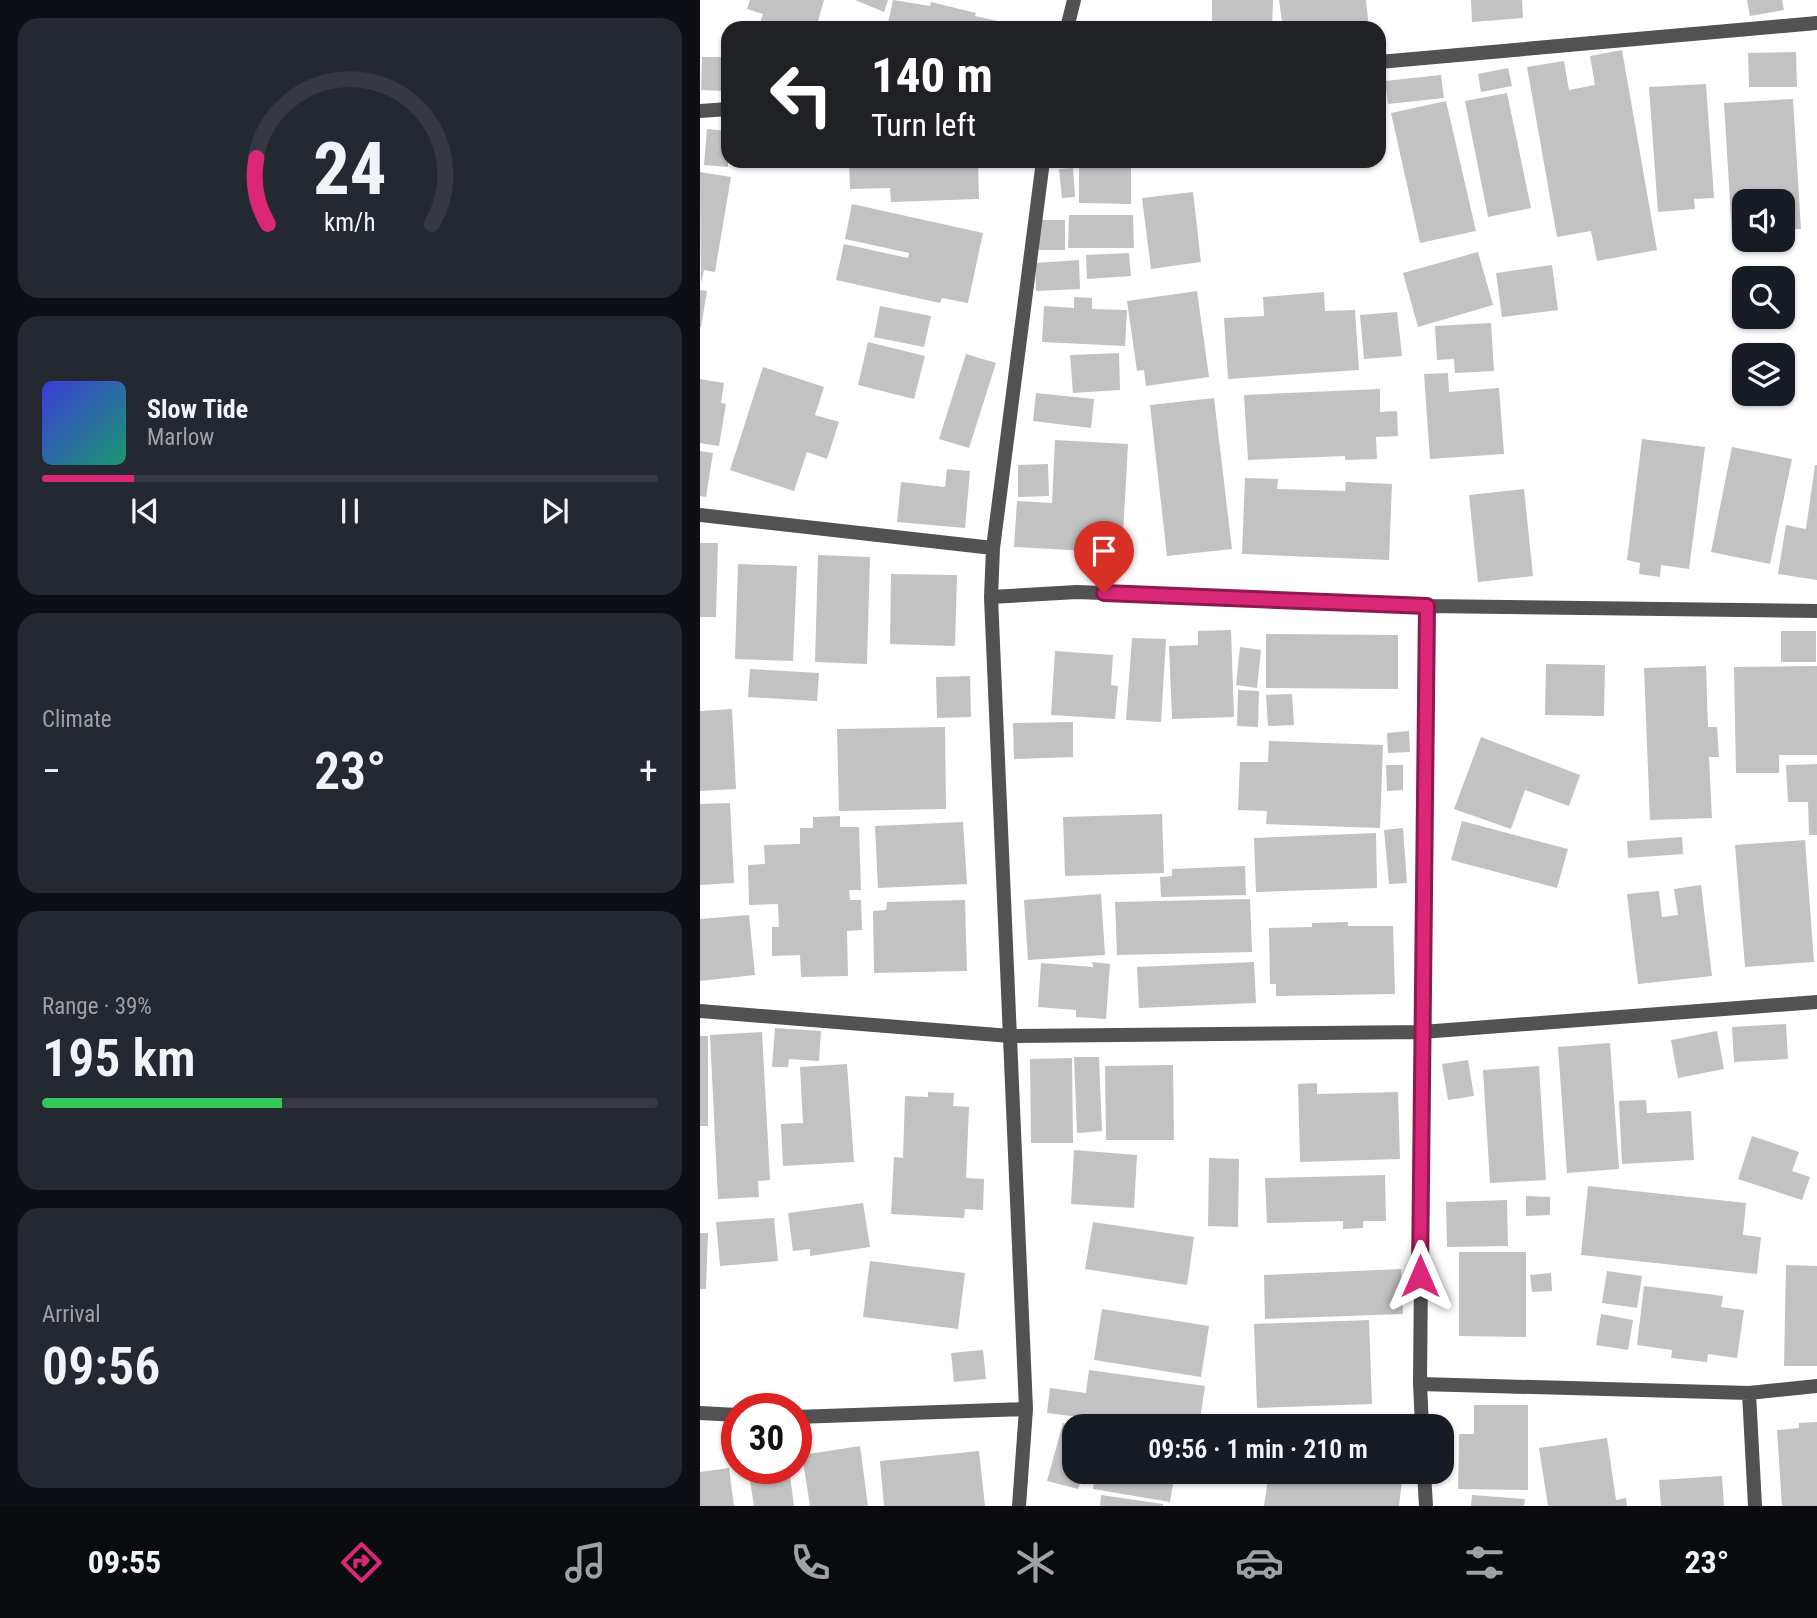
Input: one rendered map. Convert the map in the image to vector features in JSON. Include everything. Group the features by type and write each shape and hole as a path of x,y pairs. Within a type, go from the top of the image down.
{"street":[{"path":"1069,21 1074,0"},
{"path":"1386,61 1817,23"},
{"path":"700,111 721,110"},
{"path":"1019,1506 1026,1409 991,597 993,548 1042,168"},
{"path":"700,515 993,548"},
{"path":"991,597 1077,592 1427,606 1817,611"},
{"path":"1421,1414 1427,606"},
{"path":"700,1012 1010,1036 1422,1032 1817,1002"},
{"path":"1420,1384 1749,1393 1817,1386"},
{"path":"1749,1393 1755,1506"},
{"path":"812,1416 1026,1409"},
{"path":"700,1413 721,1414"},
{"path":"1425,1484 1426,1506"}],"building":[{"path":"750,0 824,0 818,21 761,21 763,14 747,9"},
{"path":"855,0 888,0 884,12"},
{"path":"893,0 930,6 931,2 998,21 888,21"},
{"path":"1212,0 1273,0 1272,21 1212,21"},
{"path":"1279,0 1366,0 1368,21 1282,21"},
{"path":"1471,0 1522,0 1523,18 1472,22"},
{"path":"1747,0 1782,0 1784,10 1750,16"},
{"path":"1622,50 1657,250 1597,261 1591,231 1557,237 1527,67 1564,61 1569,90 1595,85 1590,56"},
{"path":"1796,52 1797,87 1749,87 1748,53"},
{"path":"702,57 721,57 721,91 701,90"},
{"path":"1508,68 1512,86 1481,92 1478,74"},
{"path":"1441,75 1444,98 1388,104 1386,81"},
{"path":"1706,84 1714,198 1694,199 1695,209 1658,212 1649,87"},
{"path":"1507,93 1531,208 1488,217 1465,101"},
{"path":"1793,99 1801,229 1795,229 1795,189 1732,189 1732,234 1724,103"},
{"path":"1446,101 1476,231 1420,243 1391,113"},
{"path":"707,129 721,130 721,166 704,165"},
{"path":"849,168 978,168 979,199 891,202 890,188 850,189"},
{"path":"1073,168 1075,197 1062,198 1059,169"},
{"path":"1079,168 1131,168 1131,204 1079,203"},
{"path":"700,172 731,177 715,272 704,270 701,284"},
{"path":"1193,192 1201,262 1151,269 1142,198"},
{"path":"852,204 983,233 968,303 942,298 940,303 836,280 844,244 908,258 909,253 845,239"},
{"path":"1069,215 1133,215 1134,248 1068,248"},
{"path":"1039,220 1065,220 1065,250 1039,250"},
{"path":"1478,252 1493,305 1418,327 1403,273"},
{"path":"1129,253 1131,276 1087,279 1086,255"},
{"path":"1079,260 1080,289 1036,291 1035,263"},
{"path":"1552,265 1558,310 1502,317 1496,273"},
{"path":"700,290 707,291 701,327 700,327"},
{"path":"1197,291 1209,377 1146,386 1144,370 1137,371 1127,301"},
{"path":"1324,292 1325,311 1355,310 1359,370 1228,379 1224,318 1264,316 1263,297"},
{"path":"1074,297 1092,298 1092,309 1127,310 1125,346 1042,342 1044,306 1074,308"},
{"path":"880,306 931,316 924,347 874,337"},
{"path":"1397,312 1402,356 1364,359 1360,315"},
{"path":"1491,323 1494,371 1455,373 1454,359 1437,360 1435,326"},
{"path":"868,342 925,356 914,399 858,385"},
{"path":"1119,353 1120,390 1073,393 1070,355"},
{"path":"966,354 996,363 969,448 939,439"},
{"path":"763,367 824,387 815,415 839,422 827,459 807,452 794,491 730,470"},
{"path":"1448,373 1449,392 1499,388 1504,454 1430,459 1424,374"},
{"path":"700,379 724,383 721,403 726,404 719,446 700,443"},
{"path":"1380,389 1380,412 1397,411 1398,436 1376,437 1377,459 1345,460 1345,456 1248,460 1244,395"},
{"path":"1036,393 1094,399 1091,428 1033,421"},
{"path":"1214,398 1232,549 1167,556 1150,405"},
{"path":"1642,439 1705,447 1689,569 1661,565 1660,577 1639,574 1640,563 1627,560"},
{"path":"1055,440 1128,444 1122,553 1014,547 1017,501 1052,503"},
{"path":"1732,447 1792,459 1770,564 1711,552"},
{"path":"700,451 713,453 706,497 700,496"},
{"path":"1048,464 1049,496 1018,497 1018,465"},
{"path":"1815,465 1817,580 1778,574 1786,525 1806,529"},
{"path":"947,469 970,471 965,528 897,522 901,482 945,487"},
{"path":"1245,478 1278,479 1277,489 1345,491 1346,482 1392,484 1389,560 1242,554"},
{"path":"1524,489 1533,576 1478,582 1469,495"},
{"path":"700,543 718,543 716,617 700,617"},
{"path":"818,555 870,557 867,664 815,662"},
{"path":"738,564 797,566 793,661 735,659"},
{"path":"891,574 957,575 955,646 890,644"},
{"path":"1231,630 1234,717 1172,719 1169,646 1198,645 1198,631"},
{"path":"1781,631 1816,631 1816,662 1781,662"},
{"path":"1266,634 1398,635 1398,689 1266,688"},
{"path":"1132,638 1166,639 1161,722 1126,720"},
{"path":"1240,647 1261,650 1257,688 1236,685"},
{"path":"1055,651 1113,655 1111,685 1118,686 1115,719 1051,715"},
{"path":"1546,664 1605,665 1604,716 1545,715"},
{"path":"1706,666 1708,727 1717,727 1719,757 1709,757 1712,818 1650,820 1644,668"},
{"path":"1817,666 1817,755 1779,755 1779,773 1736,773 1734,667"},
{"path":"750,669 819,673 817,701 748,697"},
{"path":"970,676 971,717 937,718 936,677"},
{"path":"1238,690 1259,691 1258,727 1237,726"},
{"path":"1292,694 1294,725 1268,726 1266,695"},
{"path":"732,709 736,789 700,791 700,711"},
{"path":"1073,722 1073,757 1014,759 1013,723"},
{"path":"945,727 946,809 839,811 837,729"},
{"path":"1409,731 1410,752 1388,753 1387,733"},
{"path":"1481,737 1580,775 1569,806 1525,790 1511,829 1454,809"},
{"path":"1269,741 1383,745 1380,828 1266,824 1267,811 1238,810 1240,762 1268,762"},
{"path":"1817,764 1817,835 1809,835 1808,802 1788,802 1786,765"},
{"path":"1386,765 1403,765 1403,790 1387,791"},
{"path":"730,803 734,883 700,885 700,804"},
{"path":"1162,814 1164,873 1065,876 1063,817"},
{"path":"840,816 840,827 859,827 861,890 849,890 850,900 861,900 862,930 847,931 848,976 801,977 800,955 772,956 772,927 779,927 778,904 749,905 748,865 765,864 764,845 800,844 800,828 813,828 813,817"},
{"path":"1462,821 1568,849 1557,888 1451,860"},
{"path":"963,822 967,884 878,888 875,826"},
{"path":"1403,828 1407,883 1389,884 1384,830"},
{"path":"1376,833 1377,888 1256,892 1254,838"},
{"path":"1682,837 1683,854 1628,858 1627,841"},
{"path":"1805,840 1814,962 1745,967 1735,845"},
{"path":"1245,866 1246,895 1161,897 1160,877 1172,876 1172,869"},
{"path":"1701,885 1712,976 1638,984 1627,894 1659,891 1662,917 1678,915 1674,889"},
{"path":"1101,894 1105,955 1028,960 1024,900"},
{"path":"1250,899 1252,952 1117,955 1115,902"},
{"path":"965,900 967,971 874,973 873,911 886,910 887,902"},
{"path":"749,915 755,975 700,981 700,919"},
{"path":"1348,922 1348,926 1393,926 1395,994 1276,996 1276,984 1270,984 1269,928 1312,927 1312,923"},
{"path":"1092,962 1110,964 1106,1019 1076,1017 1076,1010 1038,1007 1041,963 1093,967"},
{"path":"1254,962 1256,1003 1139,1008 1137,967"},
{"path":"1786,1024 1788,1059 1734,1062 1732,1027"},
{"path":"775,1028 821,1031 819,1061 789,1059 788,1067 772,1067"},
{"path":"1717,1031 1724,1069 1678,1078 1671,1040"},
{"path":"762,1032 770,1180 758,1181 759,1197 718,1199 710,1035"},
{"path":"700,1036 708,1036 708,1126 700,1126"},
{"path":"1610,1043 1619,1169 1567,1173 1558,1047"},
{"path":"1074,1057 1099,1057 1102,1131 1077,1133"},
{"path":"1072,1058 1073,1143 1031,1143 1030,1059"},
{"path":"1468,1060 1474,1096 1448,1100 1442,1064"},
{"path":"847,1064 854,1162 783,1166 781,1124 803,1123 800,1067"},
{"path":"1173,1065 1174,1140 1106,1140 1105,1066"},
{"path":"1539,1066 1546,1180 1490,1183 1483,1070"},
{"path":"1317,1083 1317,1094 1398,1092 1400,1159 1300,1162 1298,1084"},
{"path":"928,1092 954,1093 953,1106 969,1107 966,1178 984,1179 983,1210 965,1209 964,1218 891,1214 894,1157 903,1158 905,1096 928,1097"},
{"path":"1646,1100 1647,1113 1691,1111 1694,1160 1622,1164 1619,1101"},
{"path":"1752,1136 1799,1152 1792,1171 1810,1177 1802,1200 1738,1179"},
{"path":"1074,1150 1137,1155 1134,1208 1071,1204"},
{"path":"1209,1158 1239,1159 1238,1227 1208,1226"},
{"path":"1385,1175 1386,1221 1363,1221 1363,1228 1343,1229 1343,1221 1267,1223 1265,1178"},
{"path":"1588,1186 1746,1203 1743,1235 1761,1237 1757,1274 1581,1255"},
{"path":"1526,1196 1550,1197 1550,1215 1526,1216"},
{"path":"1507,1200 1508,1246 1447,1247 1446,1202"},
{"path":"863,1203 870,1247 810,1256 810,1249 793,1251 788,1213"},
{"path":"774,1218 778,1261 720,1266 716,1222"},
{"path":"1093,1222 1194,1237 1187,1285 1085,1269"},
{"path":"700,1233 708,1233 706,1289 700,1289"},
{"path":"1459,1252 1526,1252 1526,1337 1459,1336"},
{"path":"870,1261 965,1273 958,1329 863,1317"},
{"path":"1786,1265 1817,1266 1817,1366 1784,1366"},
{"path":"1401,1269 1403,1314 1265,1319 1264,1275"},
{"path":"1607,1271 1642,1276 1637,1308 1602,1303"},
{"path":"1551,1273 1552,1291 1532,1292 1530,1275"},
{"path":"1644,1286 1723,1296 1721,1307 1744,1310 1737,1358 1708,1354 1707,1362 1671,1358 1672,1350 1637,1345"},
{"path":"1102,1309 1209,1326 1201,1377 1094,1360"},
{"path":"1601,1314 1633,1320 1628,1350 1596,1345"},
{"path":"1369,1320 1372,1404 1257,1408 1254,1324"},
{"path":"983,1350 986,1379 954,1382 951,1353"},
{"path":"1089,1370 1205,1386 1201,1414 1047,1413 1050,1388 1086,1393"},
{"path":"1474,1405 1528,1405 1528,1490 1458,1489 1459,1434 1474,1434"},
{"path":"1817,1422 1817,1506 1782,1506 1777,1430 1799,1428 1799,1423"},
{"path":"1062,1427 1062,1484 1079,1484 1078,1489 1047,1481"},
{"path":"1607,1438 1616,1500 1626,1498 1627,1506 1548,1506 1539,1448"},
{"path":"860,1446 868,1506 810,1506 807,1484 812,1484 812,1453"},
{"path":"979,1451 985,1506 884,1506 880,1461"},
{"path":"721,1469 721,1484 731,1484 734,1506 700,1506 700,1472"},
{"path":"1722,1476 1724,1506 1661,1506 1659,1480"},
{"path":"751,1484 791,1484 794,1506 754,1506"},
{"path":"1094,1484 1173,1484 1170,1502 1093,1489"},
{"path":"1267,1484 1402,1484 1399,1506 1264,1506"},
{"path":"1101,1495 1163,1504 1163,1506 1100,1506"},
{"path":"1472,1495 1525,1499 1524,1506 1471,1506"}],"route":[{"path":"1104,593 1427,606 1420,1276"}]}
